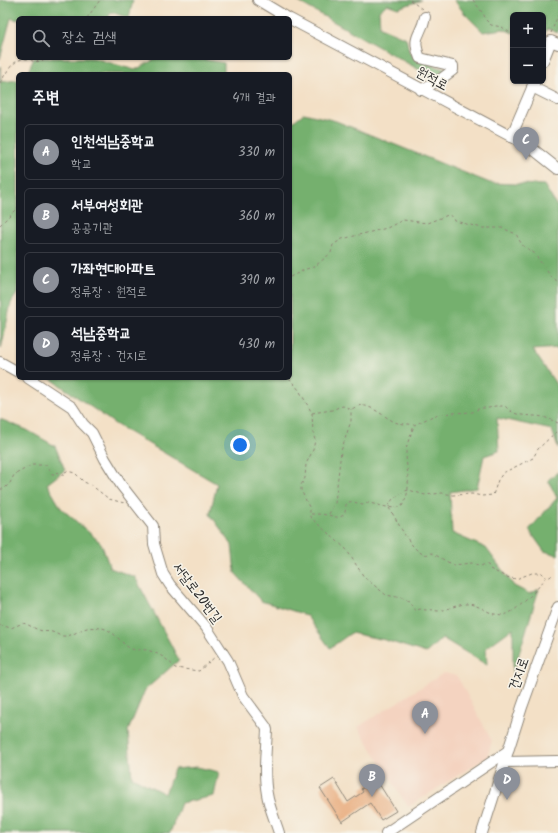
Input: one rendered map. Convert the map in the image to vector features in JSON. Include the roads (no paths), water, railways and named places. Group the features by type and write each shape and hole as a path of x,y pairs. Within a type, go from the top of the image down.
{"street":[{"name":"원적로","path":"258,0 284,16"},
{"path":"421,90 454,70 453,66 420,58 416,47 416,40 425,17"},
{"name":"원적로","path":"292,21 528,146 558,169"},
{"path":"546,56 554,42"},
{"path":"511,137 534,84 558,100"},
{"path":"0,362 16,371"},
{"name":"서달로20번길","path":"31,380 72,406 83,424 92,433 105,460 121,485 153,526 154,544 163,574 170,585 206,627 228,661 243,696 267,730 267,793 269,804 279,833"},
{"name":"건지로","path":"482,833 522,707 557,610"},
{"path":"386,833 508,751"},
{"path":"505,762 558,761"}],"place":[{"name":"가좌현대아파트","path":"526,160"},
{"name":"인천석남중학교","path":"425,734"},
{"name":"서부여성회관","path":"372,797"},
{"name":"석남중학교","path":"507,800"}]}
